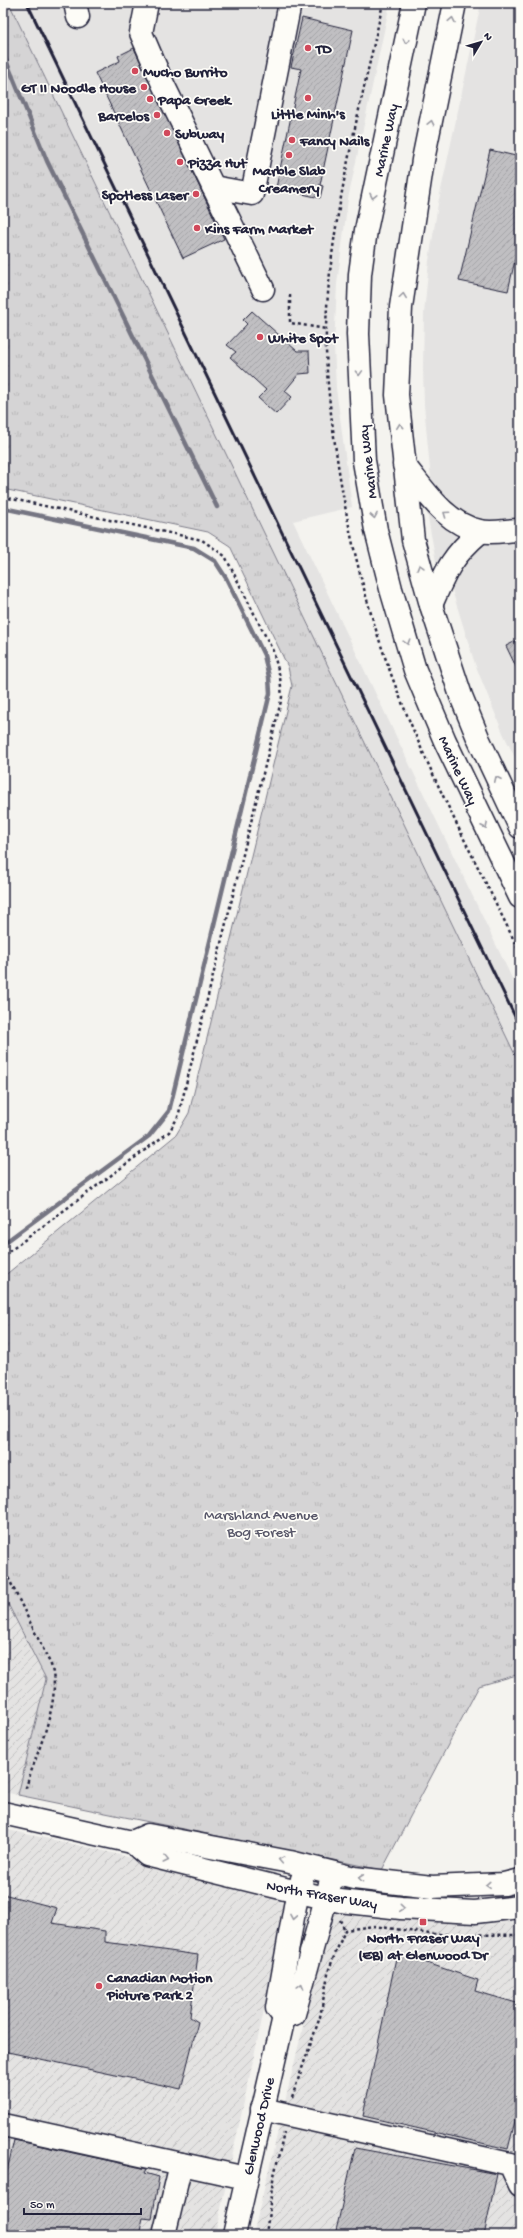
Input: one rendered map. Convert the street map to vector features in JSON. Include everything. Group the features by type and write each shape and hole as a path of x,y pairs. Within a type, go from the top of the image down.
{"main road":[{"path":"147,3 141,33 163,84 263,289"},
{"path":"213,187 252,194 290,3"},
{"name":"Marine Way","path":"414,3 366,230 360,274 358,334 364,461 376,530 415,670 445,741 520,897"},
{"name":"Marine Way","path":"455,3 423,160 401,307 397,395 413,540 431,605 461,696 479,740 520,827"},
{"path":"404,465 440,510 458,523 480,532 520,530"},
{"path":"431,605 451,562 464,546 480,532"},
{"name":"North Fraser Way","path":"3,1813 132,1842 147,1855 326,1898 401,1908 475,1912 520,1907"},
{"name":"North Fraser Way","path":"132,1842 148,1835 305,1866 354,1878 432,1887 504,1884 520,1880"},
{"path":"305,1866 298,1892 277,2008 284,2017 294,2014 333,1872"},
{"name":"Glenwood Drive","path":"234,2235 284,2017"},
{"path":"262,2109 510,2164 520,2186"},
{"path":"3,2125 246,2178"},
{"path":"164,2235 181,2164"}],"path":[{"path":"290,295 290,322 326,329"},
{"path":"3,497 202,540 225,556 273,651 280,677 282,698 178,1117 169,1132 3,1256"},
{"path":"3,1568 52,1665 55,1677 50,1710 42,1741 24,1791"},
{"path":"266,2235 273,2180 288,2115 305,2055 320,2017 329,1969 346,1930 374,1926 430,1934 520,1935"}],"shaded area":[{"path":"9,3 390,3 348,199 337,284 334,346 336,388 352,507 293,521 520,995 520,1065"},
{"path":"481,3 520,3 520,768 503,733 475,664 452,590 437,567 426,507 431,480 424,405 423,368 424,314 429,261 438,204"},
{"path":"3,1594 46,1679 18,1795 3,1792"},
{"path":"3,1829 96,1849 268,1892 282,1903 285,1914 215,2235 3,2235"},
{"path":"341,1911 463,1920 487,1924 520,1921 520,2235 253,2235 327,1927 332,1916"}],"green space":[{"name":"Marshland Avenue Bog Forest","path":"3,3 9,3 520,1065 520,1674 479,1686 382,1870 18,1795 46,1679 3,1594 3,1277 176,1135 189,1113 292,686 288,667 230,546 208,532 3,489"}],"building":[{"path":"302,18 353,30 320,185 323,186 320,198 276,188 301,69 291,67"},
{"path":"134,48 224,239 183,258 95,73 120,61 118,56"},
{"path":"490,150 520,157 520,238 508,291 459,281"},
{"path":"252,311 297,351 309,351 310,373 299,374 285,391 292,397 276,414 258,398 266,390 230,357 236,352 227,345 247,324 243,320"},
{"path":"520,639 520,675 506,646"},
{"name":"Canadian Motion Picture Park 2","path":"3,1894 57,1908 52,1923 105,1931 105,1942 198,1955 190,2017 198,2022 181,2089 3,2051"},
{"path":"397,1953 478,1980 475,1991 520,2004 520,2101 508,2149 363,2116"},
{"path":"14,2140 147,2169 145,2173 159,2177 152,2219 143,2218 139,2235 3,2235 3,2189"},
{"path":"355,2148 497,2174 484,2235 335,2235"}],"waterway":[{"path":"3,53 47,161 217,507"},
{"path":"3,508 194,548 215,561 226,578 264,655 269,677 270,693 169,1111 149,1136 3,1244"}],"railway":[{"path":"27,3 520,1027"}],"place":[{"name":"TD","path":"308,48"},
{"name":"Mucho Burrito","path":"135,71"},
{"name":"GT II Noodle House","path":"144,87"},
{"name":"Little Minh's","path":"308,98"},
{"name":"Papa Greek","path":"150,99"},
{"name":"Barcelos","path":"157,115"},
{"name":"Subway","path":"167,133"},
{"name":"Fancy Nails","path":"292,140"},
{"name":"Marble Slab Creamery","path":"289,155"},
{"name":"Pizza Hut","path":"180,162"},
{"name":"Spotless Laser","path":"196,194"},
{"name":"Kins Farm Market","path":"197,228"},
{"name":"White Spot","path":"260,337"},
{"name":"North Fraser Way (EB) at Glenwood Dr","path":"423,1922"},
{"name":"Canadian Motion Picture Park 2","path":"99,1986"}]}
